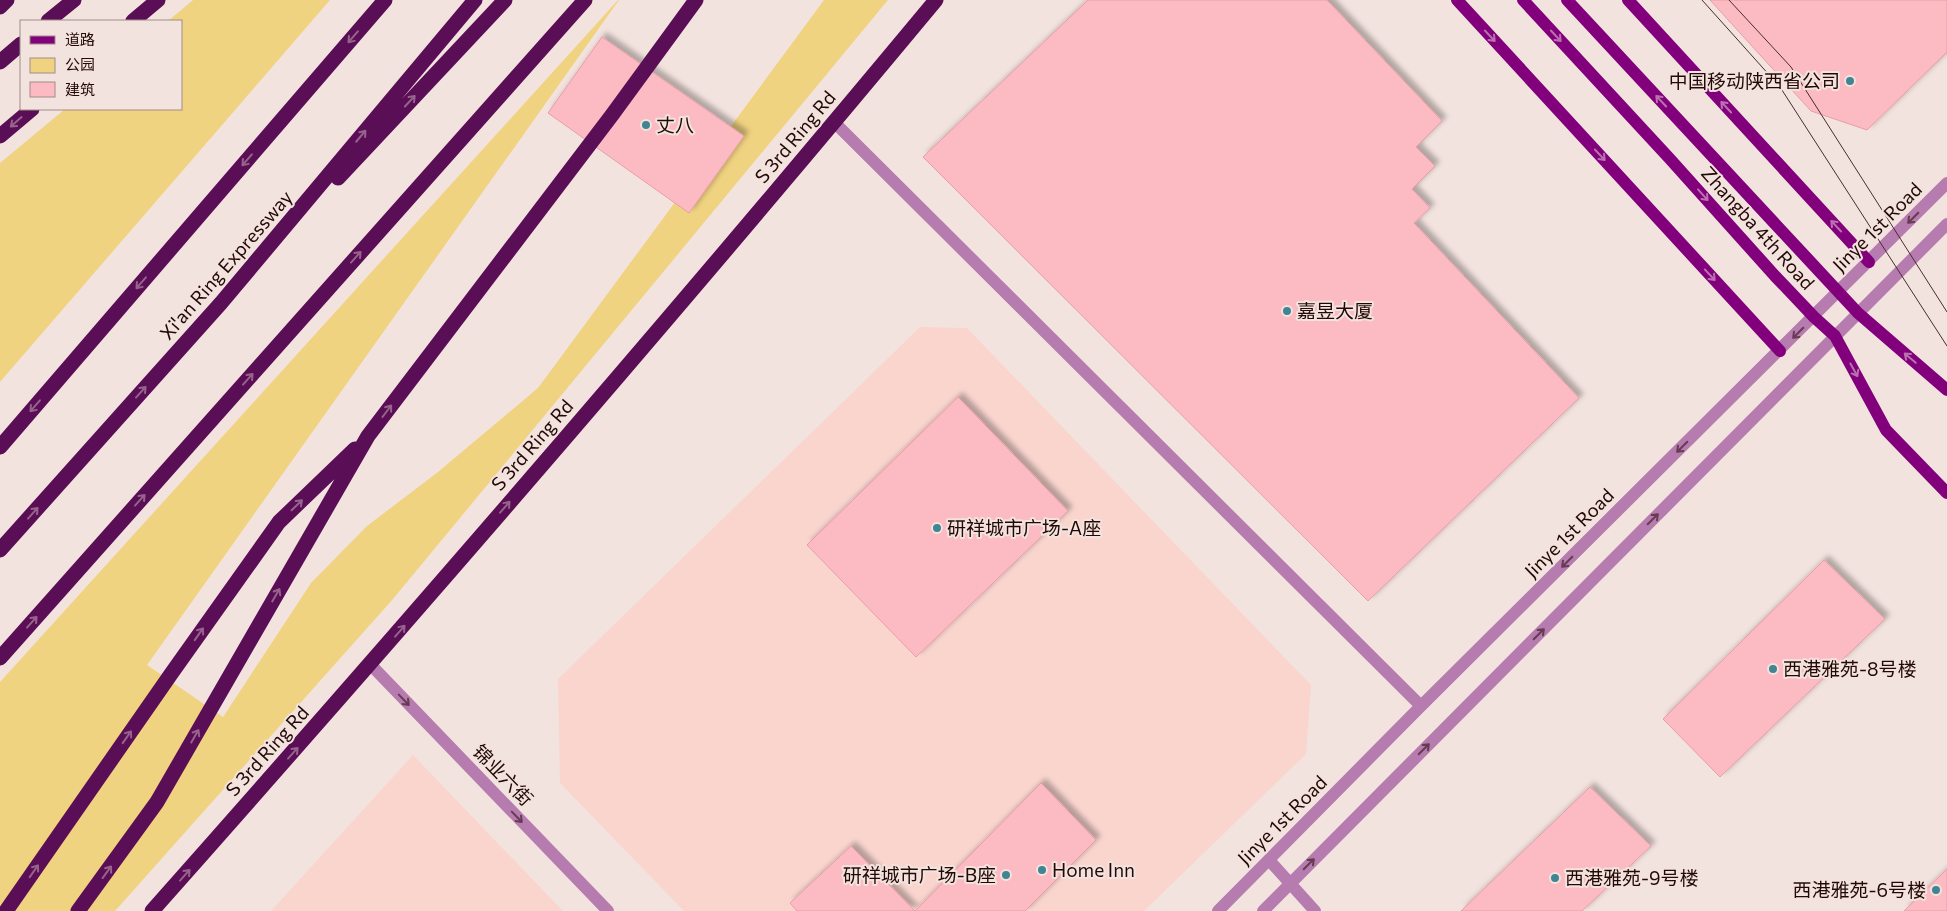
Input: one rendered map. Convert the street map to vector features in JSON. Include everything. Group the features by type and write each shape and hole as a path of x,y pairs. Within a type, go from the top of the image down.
{"highway":[{"path":"0,7 7,0"},
{"path":"49,20 74,0"},
{"path":"134,20 158,0"},
{"path":"0,447 385,0"},
{"name":"Xi'an Ring Expressway","path":"0,550 221,303 475,0"},
{"path":"221,303 505,0"},
{"path":"0,658 585,0"},
{"path":"78,911 157,802 368,436 606,123 696,0"},
{"name":"S 3rd Ring Rd","path":"152,911 371,665 936,0"},
{"path":"0,62 20,45"},
{"path":"0,136 31,110"},
{"path":"6,911 279,522 368,436"}],"main road":[{"path":"1457,0 1780,351"},
{"name":"Zhangba 4th Road","path":"1523,0 1814,317 1835,336 1886,430 1947,493"},
{"name":"Zhangba 4th Road","path":"1567,0 1838,293 1858,313 1947,390"},
{"path":"1628,0 1869,262"}],"street":[{"path":"834,122 1421,706"},
{"name":"Jinye 1st Road","path":"1218,911 1421,706 1947,183"},
{"path":"1262,911 1947,224"},
{"name":"锦业六街","path":"371,665 608,911"},
{"path":"1269,860 1315,911"}],"shaded area":[{"path":"920,327 967,328 1311,685 1306,754 1144,911 684,911 560,783 558,679"},
{"path":"413,755 563,911 271,911"}],"green space":[{"path":"193,0 330,0 0,382 0,163 64,110 182,110 182,20 169,20"},
{"path":"618,0 147,665 223,717 311,583 367,526 438,472 538,388 824,0 888,0 393,599 115,911 0,911 0,682"}],"building":[{"name":"嘉昱大厦","path":"1088,0 1327,0 1442,121 1416,147 1435,166 1412,189 1430,208 1414,223 1579,398 1368,601 923,157"},
{"name":"中国移动陕西省公司","path":"1710,0 1947,0 1947,52 1867,130 1811,111"},
{"name":"丈八","path":"602,37 744,136 689,213 548,113"},
{"name":"研祥城市广场-A座","path":"958,397 1068,511 916,657 807,545"},
{"name":"西港雅苑-8号楼","path":"1824,560 1885,619 1720,777 1663,719"},
{"name":"研祥城市广场-B座","path":"1041,783 1096,840 1025,911 915,911"},
{"name":"西港雅苑-9号楼","path":"1590,787 1651,846 1582,911 1461,911"},
{"path":"851,846 915,911 797,911 790,903"},
{"name":"西港雅苑-6号楼","path":"1947,869 1947,911 1904,911"}],"tram line":[{"path":"1702,0 1780,87 1947,346"},
{"path":"1729,0 1791,67 1947,312"}],"place":[{"name":"中国移动陕西省公司","path":"1850,81"},
{"name":"丈八","path":"646,125"},
{"name":"嘉昱大厦","path":"1287,311"},
{"name":"研祥城市广场-A座","path":"937,528"},
{"name":"西港雅苑-8号楼","path":"1773,669"},
{"name":"Home Inn","path":"1042,870"},
{"name":"研祥城市广场-B座","path":"1006,875"},
{"name":"西港雅苑-9号楼","path":"1555,878"},
{"name":"西港雅苑-6号楼","path":"1936,890"}]}
